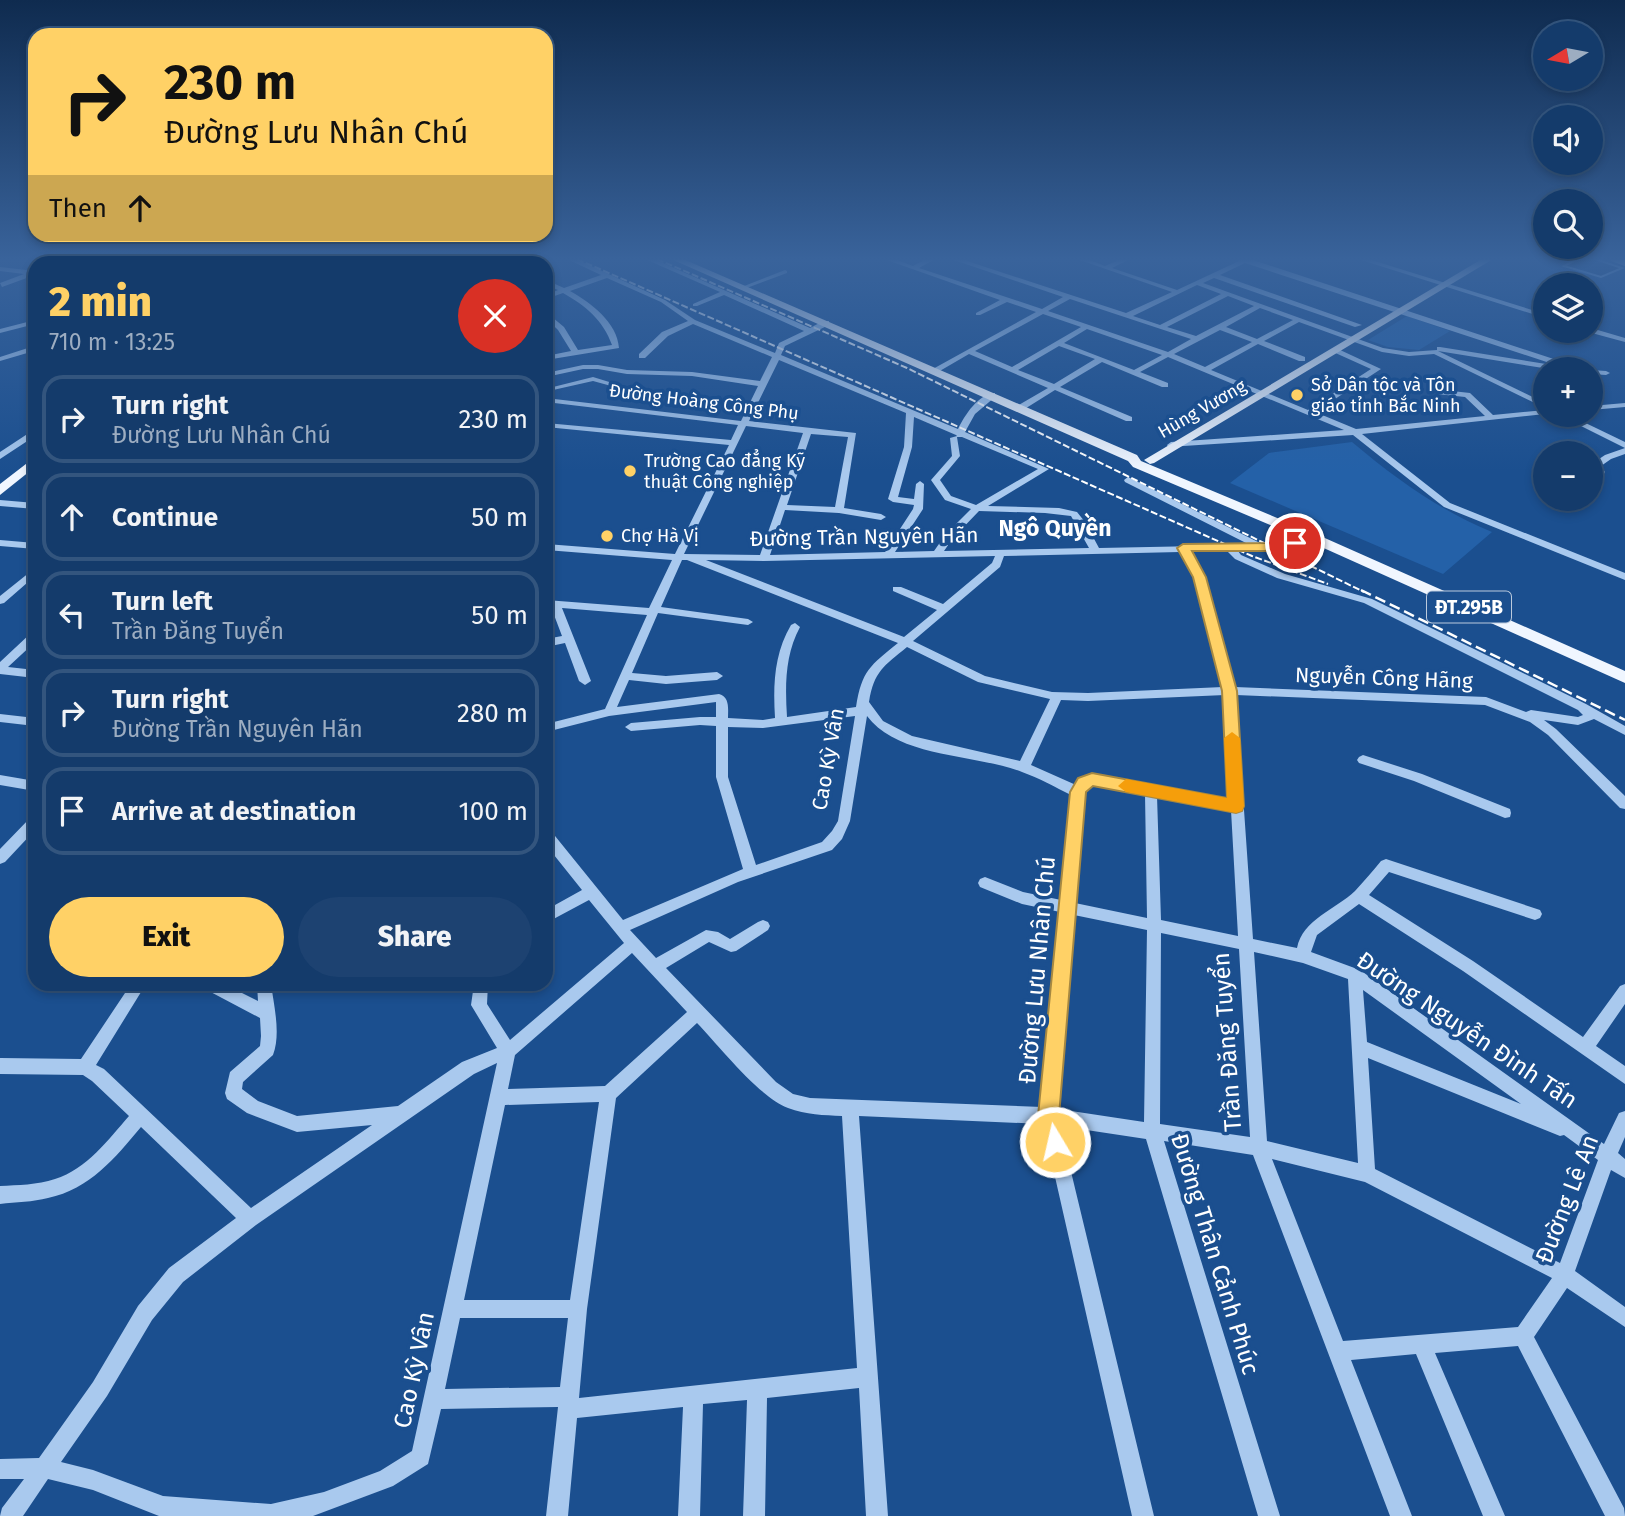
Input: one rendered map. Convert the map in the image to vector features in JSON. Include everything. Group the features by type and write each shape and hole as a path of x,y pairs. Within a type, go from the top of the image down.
{"main road":[{"name":"ĐT.295B","path":"842,330 1310,534 1625,677"},
{"name":"Hùng Vương","path":"1257,392 1302,359 1350,330"},
{"name":"Hùng Vương","path":"1143,460 1257,392 1370,330"},
{"path":"0,491 28,467"},
{"name":"ĐT.295B","path":"1310,534 1625,666"}],"street":[{"path":"560,330 576,353"},
{"path":"553,357 616,346 610,330"},
{"path":"642,356 665,334 674,330"},
{"path":"715,330 910,412 957,436 1045,469 977,508 949,536 937,555"},
{"path":"935,370 1009,330"},
{"path":"1012,370 1081,330"},
{"path":"1094,330 1167,354 1355,432 1447,505 1625,577"},
{"path":"1169,330 1197,339"},
{"path":"1135,372 1215,330"},
{"path":"1227,330 1302,359"},
{"path":"1205,370 1280,330"},
{"path":"1326,330 1396,353 1438,351 1533,365"},
{"path":"1453,330 1533,362"},
{"path":"609,712 653,610 683,557 782,345 810,331"},
{"path":"1438,351 1463,333"},
{"path":"1603,334 1625,340"},
{"path":"1059,343 1164,384"},
{"path":"0,359 28,350"},
{"path":"1308,413 1377,369 1335,351"},
{"path":"1438,351 1533,400"},
{"path":"970,352 1129,419"},
{"path":"1020,408 1101,359"},
{"path":"1493,362 1533,366"},
{"path":"553,373 583,367 627,372 692,374 763,383"},
{"path":"583,367 593,379"},
{"path":"596,405 627,372"},
{"path":"1432,377 1440,392 1466,395 1492,418"},
{"path":"553,388 593,379 615,385"},
{"path":"992,395 975,406 957,436 956,456 936,480 948,498 977,508 1066,509 1075,515 1096,551"},
{"name":"Đường Hoàng Công Phụ","path":"553,401 808,430 764,558"},
{"path":"1603,407 1625,405"},
{"path":"910,412 908,447 893,499 919,503"},
{"path":"1177,438 1355,432 1533,413"},
{"path":"553,426 734,443"},
{"path":"1588,427 1625,445"},
{"path":"808,430 853,435 839,510"},
{"path":"0,457 28,437"},
{"path":"1603,460 1625,451"},
{"path":"1128,480 1261,547"},
{"path":"888,556 912,520 919,503 920,484"},
{"path":"0,503 28,505"},
{"path":"781,507 839,510 881,517"},
{"name":"Đường Trần Nguyên Hãn","path":"553,548 683,557 888,556 1261,547 1300,542 1310,534"},
{"path":"3,545 28,546"},
{"name":"Trần Đăng Tuyển","path":"1183,548 1200,577 1230,691 1259,1147 1401,1516"},
{"path":"1230,548 1238,557 1281,576 1368,601 1625,731"},
{"name":"Cao Kỳ Vân","path":"620,929 751,872 827,846 844,821 866,683 876,667 996,565 999,554"},
{"path":"683,557 906,642 982,679 1057,696 1230,691"},
{"path":"0,601 28,577"},
{"path":"897,589 945,609"},
{"path":"553,604 653,610 748,622"},
{"path":"553,610 585,681"},
{"path":"781,722 779,681 783,652 795,628"},
{"path":"553,642 568,639"},
{"path":"0,669 28,643"},
{"path":"0,669 28,673"},
{"path":"625,676 666,680 717,677"},
{"name":"Nguyễn Công Hãng","path":"1230,691 1486,701 1521,713 1552,732 1625,804"},
{"path":"1024,767 1057,696"},
{"path":"553,717 719,698 722,702 723,722 722,777 751,872"},
{"path":"631,727 680,722 781,722 862,707 879,724 909,740 1024,767 1078,792 1084,783 1092,779 1236,806"},
{"path":"1521,713 1578,721 1589,717 1588,711"},
{"path":"0,718 28,721"},
{"path":"1363,760 1418,777 1505,813"},
{"path":"0,780 28,785"},
{"name":"Đường Thân Cảnh Phúc","path":"1151,790 1154,926 1152,1130 1269,1516"},
{"name":"Đường Lưu Nhân Chú","path":"1078,792 1049,1116 1143,1516"},
{"path":"0,858 28,829"},
{"path":"553,844 633,944 770,1088 790,1101 810,1106 1049,1116 1259,1147 1367,1174 1565,1275 1625,1318"},
{"path":"1303,956 1306,941 1312,931 1359,896 1386,865 1535,914"},
{"name":"Đường Nguyễn Đình Tấn","path":"985,883 1022,898 1303,956 1355,975 1625,1169"},
{"path":"553,913 591,892"},
{"path":"1359,896 1468,967 1625,1076"},
{"path":"655,967 706,936 715,937 724,945 731,946 762,926"},
{"path":"10,1516 100,1390 161,1291 176,1275 250,1219 468,1068 508,1051 633,944"},
{"path":"1355,975 1367,1174"},
{"path":"85,1067 134,991"},
{"path":"224,991 266,1013"},
{"path":"264,991 267,1050 236,1078 233,1093 240,1100 297,1124 401,1114"},
{"path":"480,991 479,1004 508,1051"},
{"path":"1585,1048 1625,991"},
{"path":"557,1516 578,1309 608,1094 698,1012"},
{"path":"1358,1046 1580,1136"},
{"name":"Cao Kỳ Vân","path":"0,1469 44,1468 93,1480 163,1507 271,1516 323,1510 386,1479 421,1457 508,1051"},
{"path":"0,1066 85,1067 98,1075 250,1219"},
{"path":"499,1097 608,1094"},
{"path":"850,1108 877,1516"},
{"path":"0,1195 54,1188 72,1181 106,1157 140,1116"},
{"name":"Đường Lê An","path":"1523,1336 1565,1275 1608,1155 1625,1119"},
{"path":"454,1309 578,1309"},
{"path":"1338,1350 1523,1336 1616,1516"},
{"path":"1421,1343 1494,1516"},
{"path":"435,1399 568,1403 693,1395 867,1377"},
{"path":"754,1516 757,1388"},
{"path":"689,1516 693,1395"}],"shaded area":[{"path":"1385,330 1450,331 1419,350 1388,347 1368,340"},
{"path":"1352,442 1419,493 1492,532 1443,574 1230,483 1269,453"}],"railway":[{"path":"738,330 1252,556 1328,584"},
{"path":"819,330 907,368 1364,592"},
{"path":"1361,590 1625,720"}],"slow traffic":[{"path":"1126,786 1236,806 1232,738"}],"place":[{"name":"Sở Dân tộc và Tôn giáo tỉnh Bắc Ninh","path":"1297,395"},
{"name":"Trường Cao đẳng Kỹ thuật Công nghiệp","path":"630,471"},
{"name":"Chợ Hà Vị","path":"607,536"}],"district":[{"name":"Ngô Quyền","path":"1055,528"}],"route":[{"path":"1055,1142 1049,1116 1078,792 1084,783 1092,779 1236,806 1230,691 1200,577 1183,548 1270,547 1295,543"}]}
